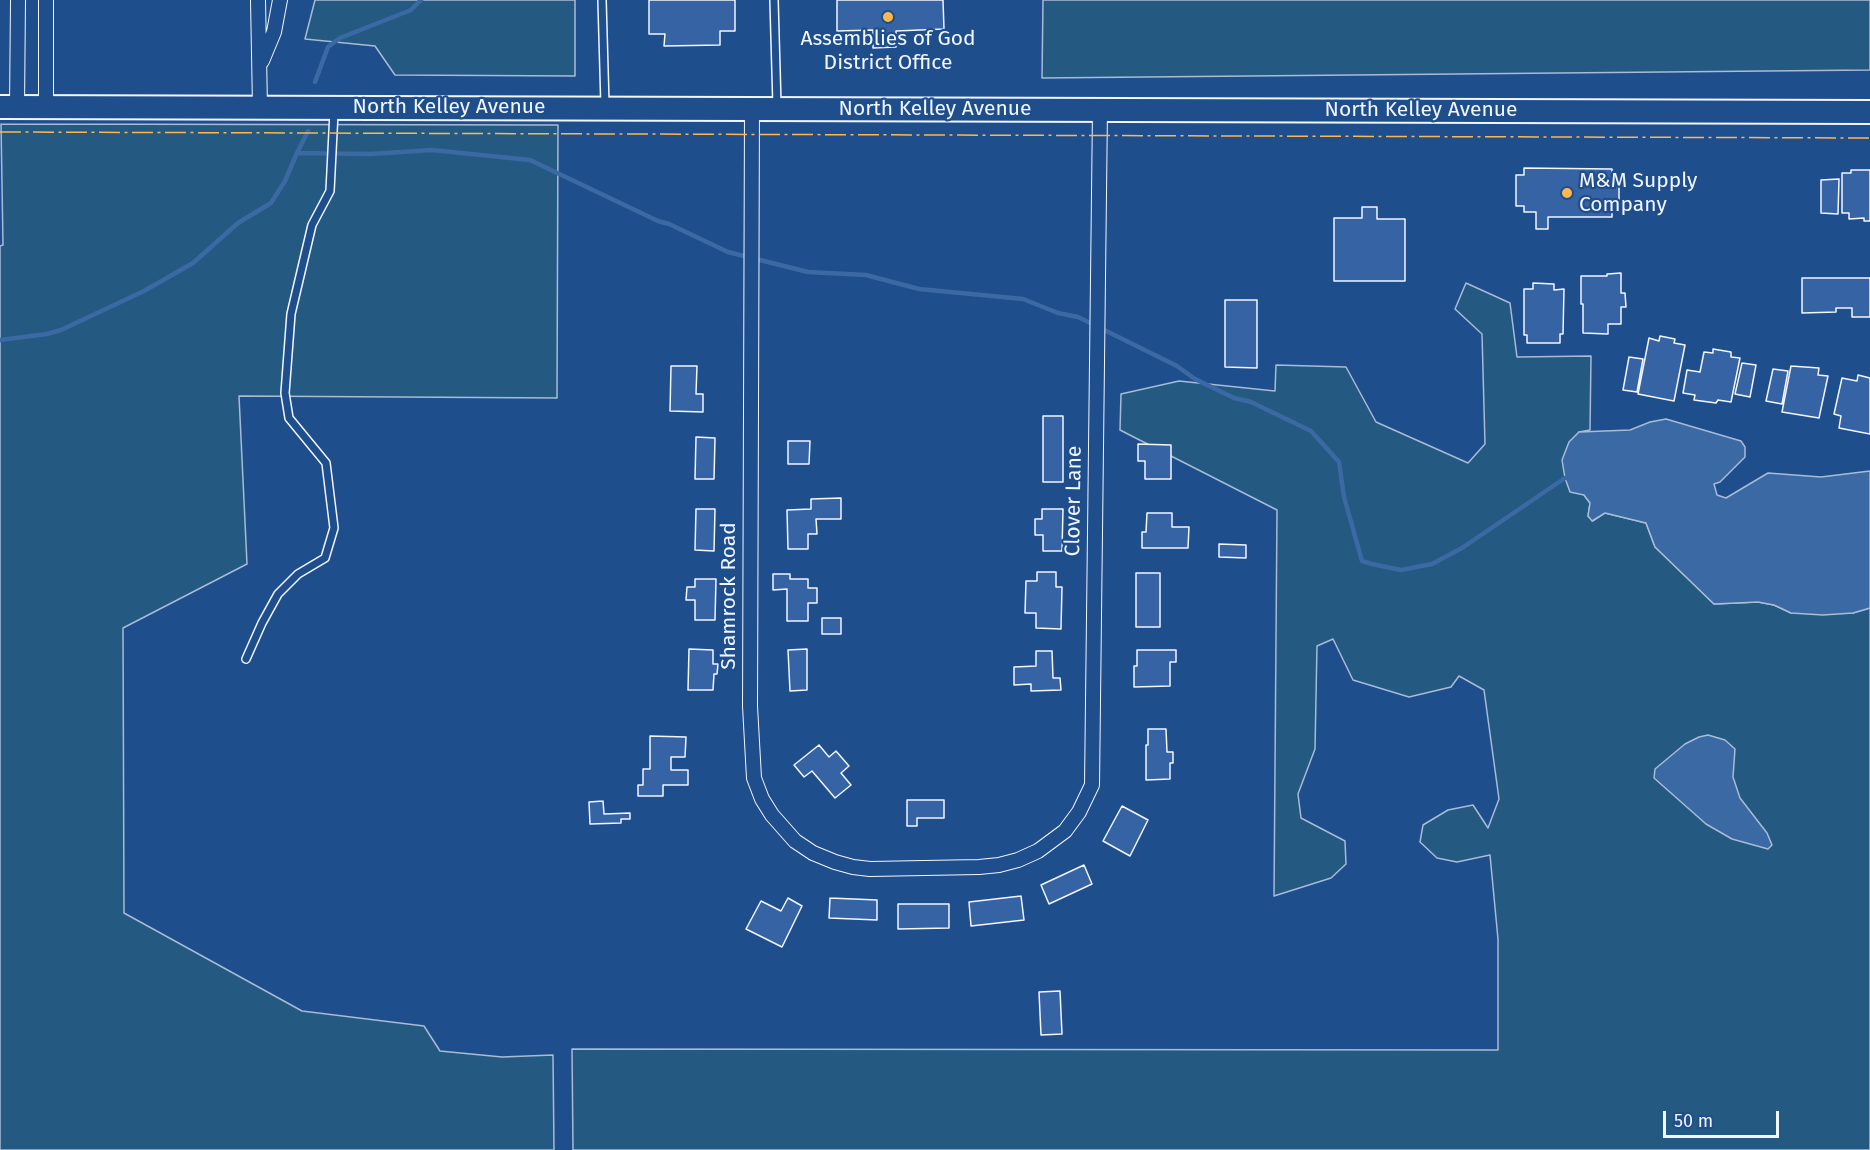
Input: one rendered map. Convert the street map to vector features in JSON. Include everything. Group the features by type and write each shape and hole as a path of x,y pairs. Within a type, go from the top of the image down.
{"main road":[{"name":"North Kelley Avenue","path":"8,107 1870,112"}],"street":[{"path":"8,107 18,0"},
{"path":"46,0 46,106"},
{"path":"258,0 260,106"},
{"path":"260,66 274,32 280,0"},
{"name":"Shamrock Road","path":"752,109 750,706 754,778 767,807 784,830 813,853 835,862 870,869 979,867 1018,860"},
{"name":"Clover Lane","path":"1018,860 1038,851 1065,831 1079,812 1092,785 1100,109"}],"lane":[{"path":"602,0 603,85 606,107"},
{"path":"774,0 777,108"},
{"path":"246,659 278,594 298,574 325,558 334,528 326,463 289,418 285,393 291,314 312,225 330,190 335,107"}],"shaded area":[{"path":"315,0 575,0 575,76 395,75 375,46 305,39"},
{"path":"1043,0 1870,0 1870,70 1042,78"},
{"path":"1,124 558,125 557,398 239,396 247,564 123,628 124,913 302,1011 424,1026 440,1051 502,1057 553,1055 554,1150 0,1150 0,246 3,245"},
{"path":"1466,283 1510,303 1517,357 1591,356 1590,430 1579,432 1584,495 1590,503 1588,516 1593,521 1605,513 1646,523 1655,547 1714,604 1758,602 1774,605 1791,613 1853,613 1870,608 1870,1150 573,1150 572,1049 1498,1050 1498,939 1490,855 1457,862 1437,858 1420,842 1423,825 1448,810 1473,805 1488,828 1499,799 1484,690 1459,676 1451,687 1409,697 1353,680 1333,639 1317,646 1315,749 1298,794 1301,818 1345,841 1346,864 1331,878 1274,896 1277,510 1120,430 1121,394 1179,381 1275,391 1276,365 1346,367 1376,422 1468,463 1485,444 1482,334 1455,309"},
{"path":"1666,419 1741,441 1745,447 1745,457 1720,482 1714,484 1717,495 1726,498 1768,473 1821,477 1870,471 1870,608 1853,613 1823,615 1791,613 1774,605 1758,602 1714,604 1655,547 1646,523 1605,513 1592,521 1588,516 1590,503 1584,495 1570,492 1565,478 1562,460 1569,442 1579,432 1630,430 1650,422"},
{"path":"1708,735 1725,740 1735,749 1733,777 1740,798 1767,833 1772,845 1768,849 1732,839 1706,824 1654,778 1655,769 1685,744"}],"building":[{"path":"649,0 735,0 735,31 720,31 720,45 664,46 665,34 649,34"},
{"path":"837,0 943,0 944,29 896,31 896,47 873,48 873,30 837,31"},
{"name":"M&M Supply Company","path":"1524,168 1612,169 1612,182 1619,182 1619,204 1612,204 1612,217 1548,217 1548,229 1536,229 1536,212 1524,212 1524,206 1516,206 1516,175 1524,175"},
{"path":"1851,170 1870,170 1870,221 1864,221 1864,218 1849,219 1849,213 1842,213 1842,173 1851,173"},
{"path":"1839,179 1838,214 1821,213 1821,180"},
{"path":"1362,207 1377,207 1377,219 1405,219 1405,281 1334,281 1334,218 1362,218"},
{"path":"1621,273 1621,293 1625,293 1626,307 1621,307 1621,324 1608,324 1608,334 1583,333 1581,276 1607,276 1607,274"},
{"path":"1802,278 1870,278 1870,317 1852,317 1852,308 1836,308 1836,312 1802,313"},
{"path":"1533,283 1554,284 1554,290 1564,289 1563,334 1560,334 1560,343 1527,343 1527,335 1524,335 1524,289 1533,289"},
{"path":"1225,300 1257,300 1257,368 1225,367"},
{"path":"1660,336 1675,339 1674,343 1685,345 1674,401 1638,394 1649,338 1659,341"},
{"path":"1713,349 1731,352 1731,357 1740,358 1731,402 1718,400 1716,403 1694,400 1695,395 1683,393 1687,370 1700,372 1704,352 1713,353"},
{"path":"1629,357 1643,359 1637,392 1623,390"},
{"path":"1742,363 1756,365 1750,397 1735,394"},
{"path":"671,366 697,366 696,394 703,394 703,412 670,411"},
{"path":"1791,366 1819,368 1818,375 1828,376 1819,418 1782,412"},
{"path":"1773,369 1788,371 1782,404 1766,401"},
{"path":"1858,375 1870,378 1870,434 1839,428 1841,416 1834,414 1842,378 1857,381"},
{"path":"1043,416 1063,416 1063,482 1043,482"},
{"path":"696,437 715,438 714,479 695,479"},
{"path":"788,441 810,441 809,464 788,464"},
{"path":"1138,444 1171,445 1171,479 1145,479 1145,461 1138,461"},
{"path":"841,498 841,519 816,519 817,534 808,534 808,549 788,549 787,510 811,509 811,499"},
{"path":"696,509 715,509 714,551 695,550"},
{"path":"1042,509 1063,509 1062,551 1043,551 1043,535 1035,535 1035,519 1042,519"},
{"path":"1147,513 1172,513 1172,527 1189,527 1188,548 1142,548 1142,532 1146,532"},
{"path":"1219,544 1246,545 1246,558 1219,557"},
{"path":"1037,572 1056,572 1056,587 1062,587 1061,629 1036,628 1036,613 1025,613 1026,581 1037,581"},
{"path":"1136,573 1160,573 1160,627 1136,627"},
{"path":"773,574 790,574 790,579 808,579 808,588 817,588 817,603 808,603 808,621 787,621 787,589 773,590"},
{"path":"695,579 716,579 715,620 695,620 695,600 686,600 687,587 695,587"},
{"path":"822,618 841,618 841,634 822,634"},
{"path":"689,649 713,650 713,664 718,664 717,674 714,674 713,690 688,690"},
{"path":"807,649 807,690 790,691 788,650"},
{"path":"1137,650 1176,650 1176,662 1170,662 1170,686 1134,687"},
{"path":"1036,651 1052,651 1053,678 1060,678 1061,690 1031,691 1031,684 1014,685 1014,667 1036,666"},
{"path":"1148,729 1166,729 1167,752 1173,752 1170,779 1146,780"},
{"path":"650,736 686,737 685,757 671,757 671,770 688,770 688,785 663,785 663,796 638,796 638,785 643,785 643,769 650,769"},
{"path":"819,745 829,757 836,751 849,766 841,773 851,785 835,798 812,771 804,777 794,765"},
{"path":"907,800 944,800 944,818 917,818 917,826 907,826"},
{"path":"603,801 604,814 630,813 630,819 621,819 621,823 590,824 589,802"},
{"path":"1122,806 1148,820 1130,856 1103,841"},
{"path":"1084,865 1092,884 1049,904 1041,885"},
{"path":"1021,896 1024,920 971,926 969,902"},
{"path":"788,898 802,906 782,947 746,929 761,901 781,911"},
{"path":"830,898 877,900 877,920 829,918"},
{"path":"898,904 949,904 949,928 898,929"},
{"path":"1060,991 1062,1034 1041,1035 1039,992"}],"waterway":[{"path":"315,82 328,47 340,38 411,10 421,0"},
{"path":"0,340 61,330 144,291 193,263 238,223 271,203 285,181 308,131"},
{"path":"297,153 370,154 432,150 530,160 728,252 808,272 866,275 919,289 1023,299 1058,313 1078,317 1177,366 1195,379 1234,398 1251,402 1311,431 1339,462 1344,497 1362,561 1372,564 1401,570 1432,564 1462,548 1565,478 1570,478"}],"power":[{"path":"0,132 1870,138"}],"place":[{"name":"Assemblies of God District Office","path":"888,17"},
{"name":"M&M Supply Company","path":"1567,193"}]}
